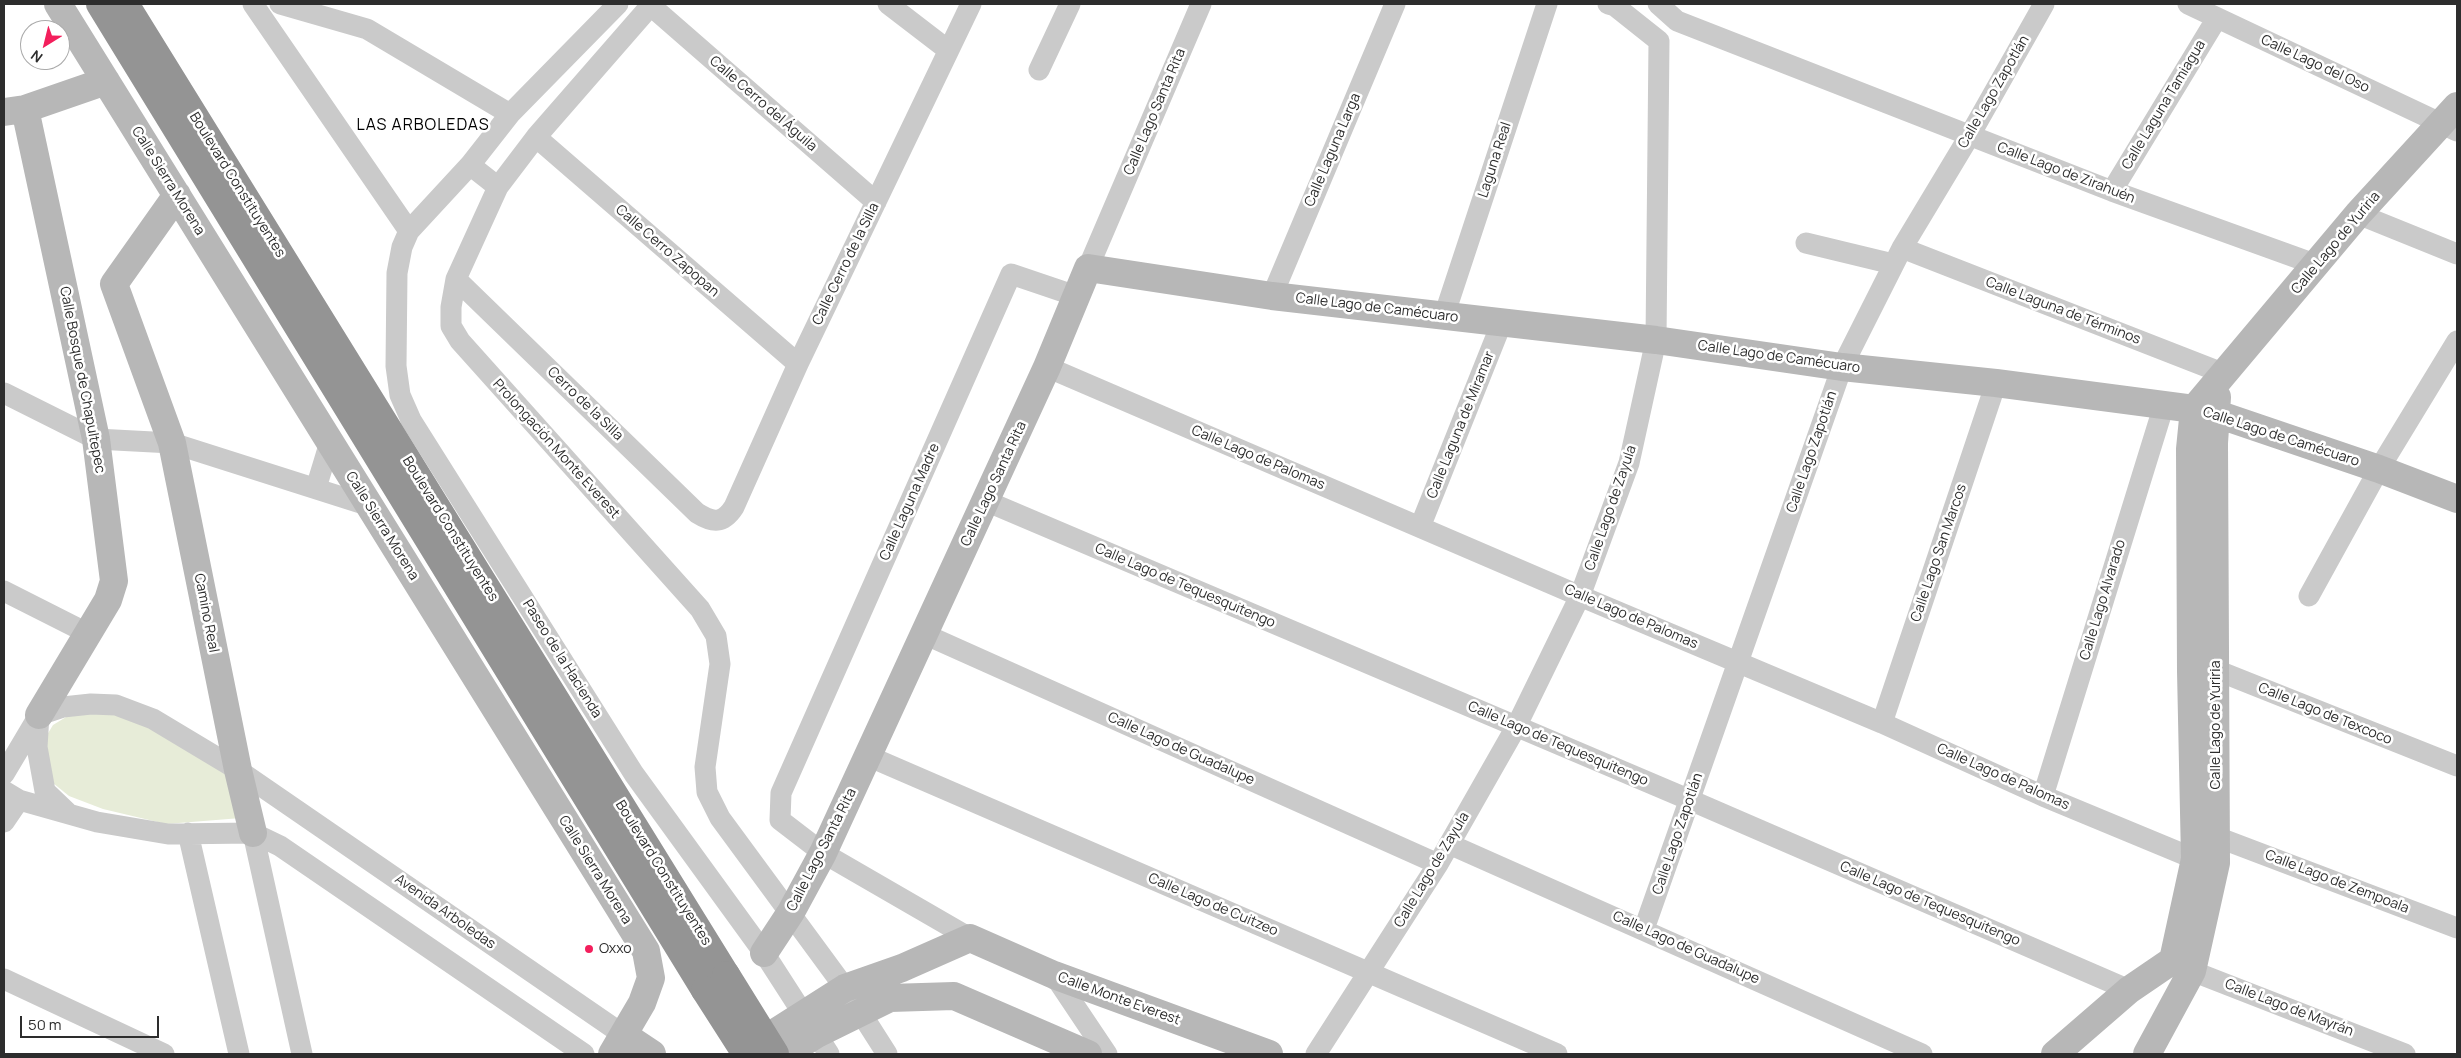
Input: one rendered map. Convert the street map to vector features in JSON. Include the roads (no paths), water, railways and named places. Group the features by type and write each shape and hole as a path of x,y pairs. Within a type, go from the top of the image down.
{"highway":[{"name":"Boulevard Constituyentes","path":"100,4 716,983 775,1054"},
{"name":"Boulevard Constituyentes","path":"125,4 716,983 746,1054"}],"street":[{"name":"Calle Sierra Morena","path":"58,4 646,952 651,978 642,1003 619,1045"},
{"path":"253,4 410,231 470,165 510,114 618,4"},
{"path":"280,4 367,30 510,114"},
{"name":"Prolongación Monte Everest","path":"651,4 536,137 498,187 456,279 450,307 451,326 460,342 700,609 716,636 720,664 706,767 707,792 720,818 791,912"},
{"name":"Calle Cerro del Águila","path":"651,4 876,202"},
{"path":"888,4 948,50"},
{"name":"Calle Cerro de la Silla","path":"718,522 728,516 734,507 798,364 971,4"},
{"path":"1038,70 1070,4"},
{"name":"Calle Lago Santa Rita","path":"764,953 791,912 823,853 1048,367 1076,296 1201,4"},
{"name":"Calle Laguna Larga","path":"1272,296 1395,4"},
{"name":"Laguna Real","path":"1444,316 1547,4"},
{"name":"Calle Lago de Zirahuén","path":"1658,4 1677,21 2112,191 2317,265"},
{"name":"Calle Lago Zapotlán","path":"1644,930 1842,367 1898,256 1970,135 2044,4"},
{"name":"Calle Lago del Oso","path":"2188,4 2452,120"},
{"path":"1614,5 1659,41 1677,21"},
{"name":"Calle Laguna Tamiagua","path":"2112,191 2217,18"},
{"name":"Calle Lago de Zayula","path":"1316,1054 1438,864 1516,726 1580,596 1630,463 1656,340 1659,41"},
{"path":"15,111 106,81"},
{"name":"Calle Bosque de Chapultepec","path":"4,774 108,600 114,581 96,439 15,111"},
{"name":"Calle Lago de Yuriria","path":"2148,1054 2182,965 2209,853 2203,671 2214,443 2205,411 2221,378 2358,214 2452,120"},
{"name":"Calle Cerro Zapopan","path":"536,137 798,364"},
{"path":"470,165 498,187"},
{"name":"Camino Real","path":"177,196 114,284 172,443 238,770 254,834 302,1054"},
{"path":"2358,214 2457,254"},
{"name":"Paseo de la Hacienda","path":"410,231 402,247 397,273 396,366 400,395 411,420 634,774 764,953 817,1035"},
{"name":"Calle Laguna de Términos","path":"1806,243 1898,256 2221,378"},
{"name":"Calle Lago de Camécuaro","path":"1088,268 1272,296 1656,340 1842,367 1996,383 2205,411 2379,469 2457,499"},
{"name":"Calle Laguna Madre","path":"781,793 1011,274 1076,296"},
{"name":"Cerro de la Silla","path":"456,279 697,512 708,520 718,522"},
{"name":"Calle Laguna de Miramar","path":"1420,527 1502,322"},
{"path":"2309,596 2379,469 2457,341"},
{"name":"Calle Lago de Palomas","path":"1048,367 1580,596 1882,723 2043,796 2209,853"},
{"name":"Calle Lago San Marcos","path":"1882,723 1996,383"},
{"path":"4,393 96,439 172,443 370,506"},
{"name":"Calle Lago Alvarado","path":"2043,796 2164,405"},
{"path":"316,488 330,442"},
{"name":"Calle Lago de Tequesquitengo","path":"986,501 1690,800 2130,990"},
{"path":"4,590 87,633"},
{"name":"Calle Lago de Guadalupe","path":"924,634 1438,864"},
{"name":"Calle Lago de Texcoco","path":"2203,671 2457,766"},
{"name":"Avenida Arboledas","path":"40,715 63,707 91,704 116,705 153,719 238,770 619,1045 652,1054"},
{"path":"40,715 37,747 45,791 69,815"},
{"name":"Calle Lago de Cuitzeo","path":"868,756 1558,1054"},
{"name":"Calle Monte Everest","path":"781,793 780,820 823,853 970,938 1054,975 1269,1054"},
{"path":"4,822 12,796 69,815 168,834 254,834 280,846 584,1054"},
{"path":"188,833 239,1054"},
{"name":"Calle Lago de Guadalupe","path":"1449,844 1922,1054"},
{"name":"Calle Lago de Zempoala","path":"2209,853 2457,928"},
{"path":"791,912 845,988 886,1054"},
{"path":"742,1054 817,1035 845,988 902,968 970,938"},
{"path":"2054,1054 2130,990 2182,965"},
{"name":"Calle Lago de Mayrán","path":"2182,965 2405,1054"},
{"path":"1054,975 1107,1054"},
{"path":"4,979 164,1054"},
{"path":"785,1054 860,1011 890,998 954,996 1088,1054"}],"place":[{"name":"Oxxo","path":"589,949"}],"district":[{"name":"LAS ARBOLEDAS","path":"423,126"}]}
